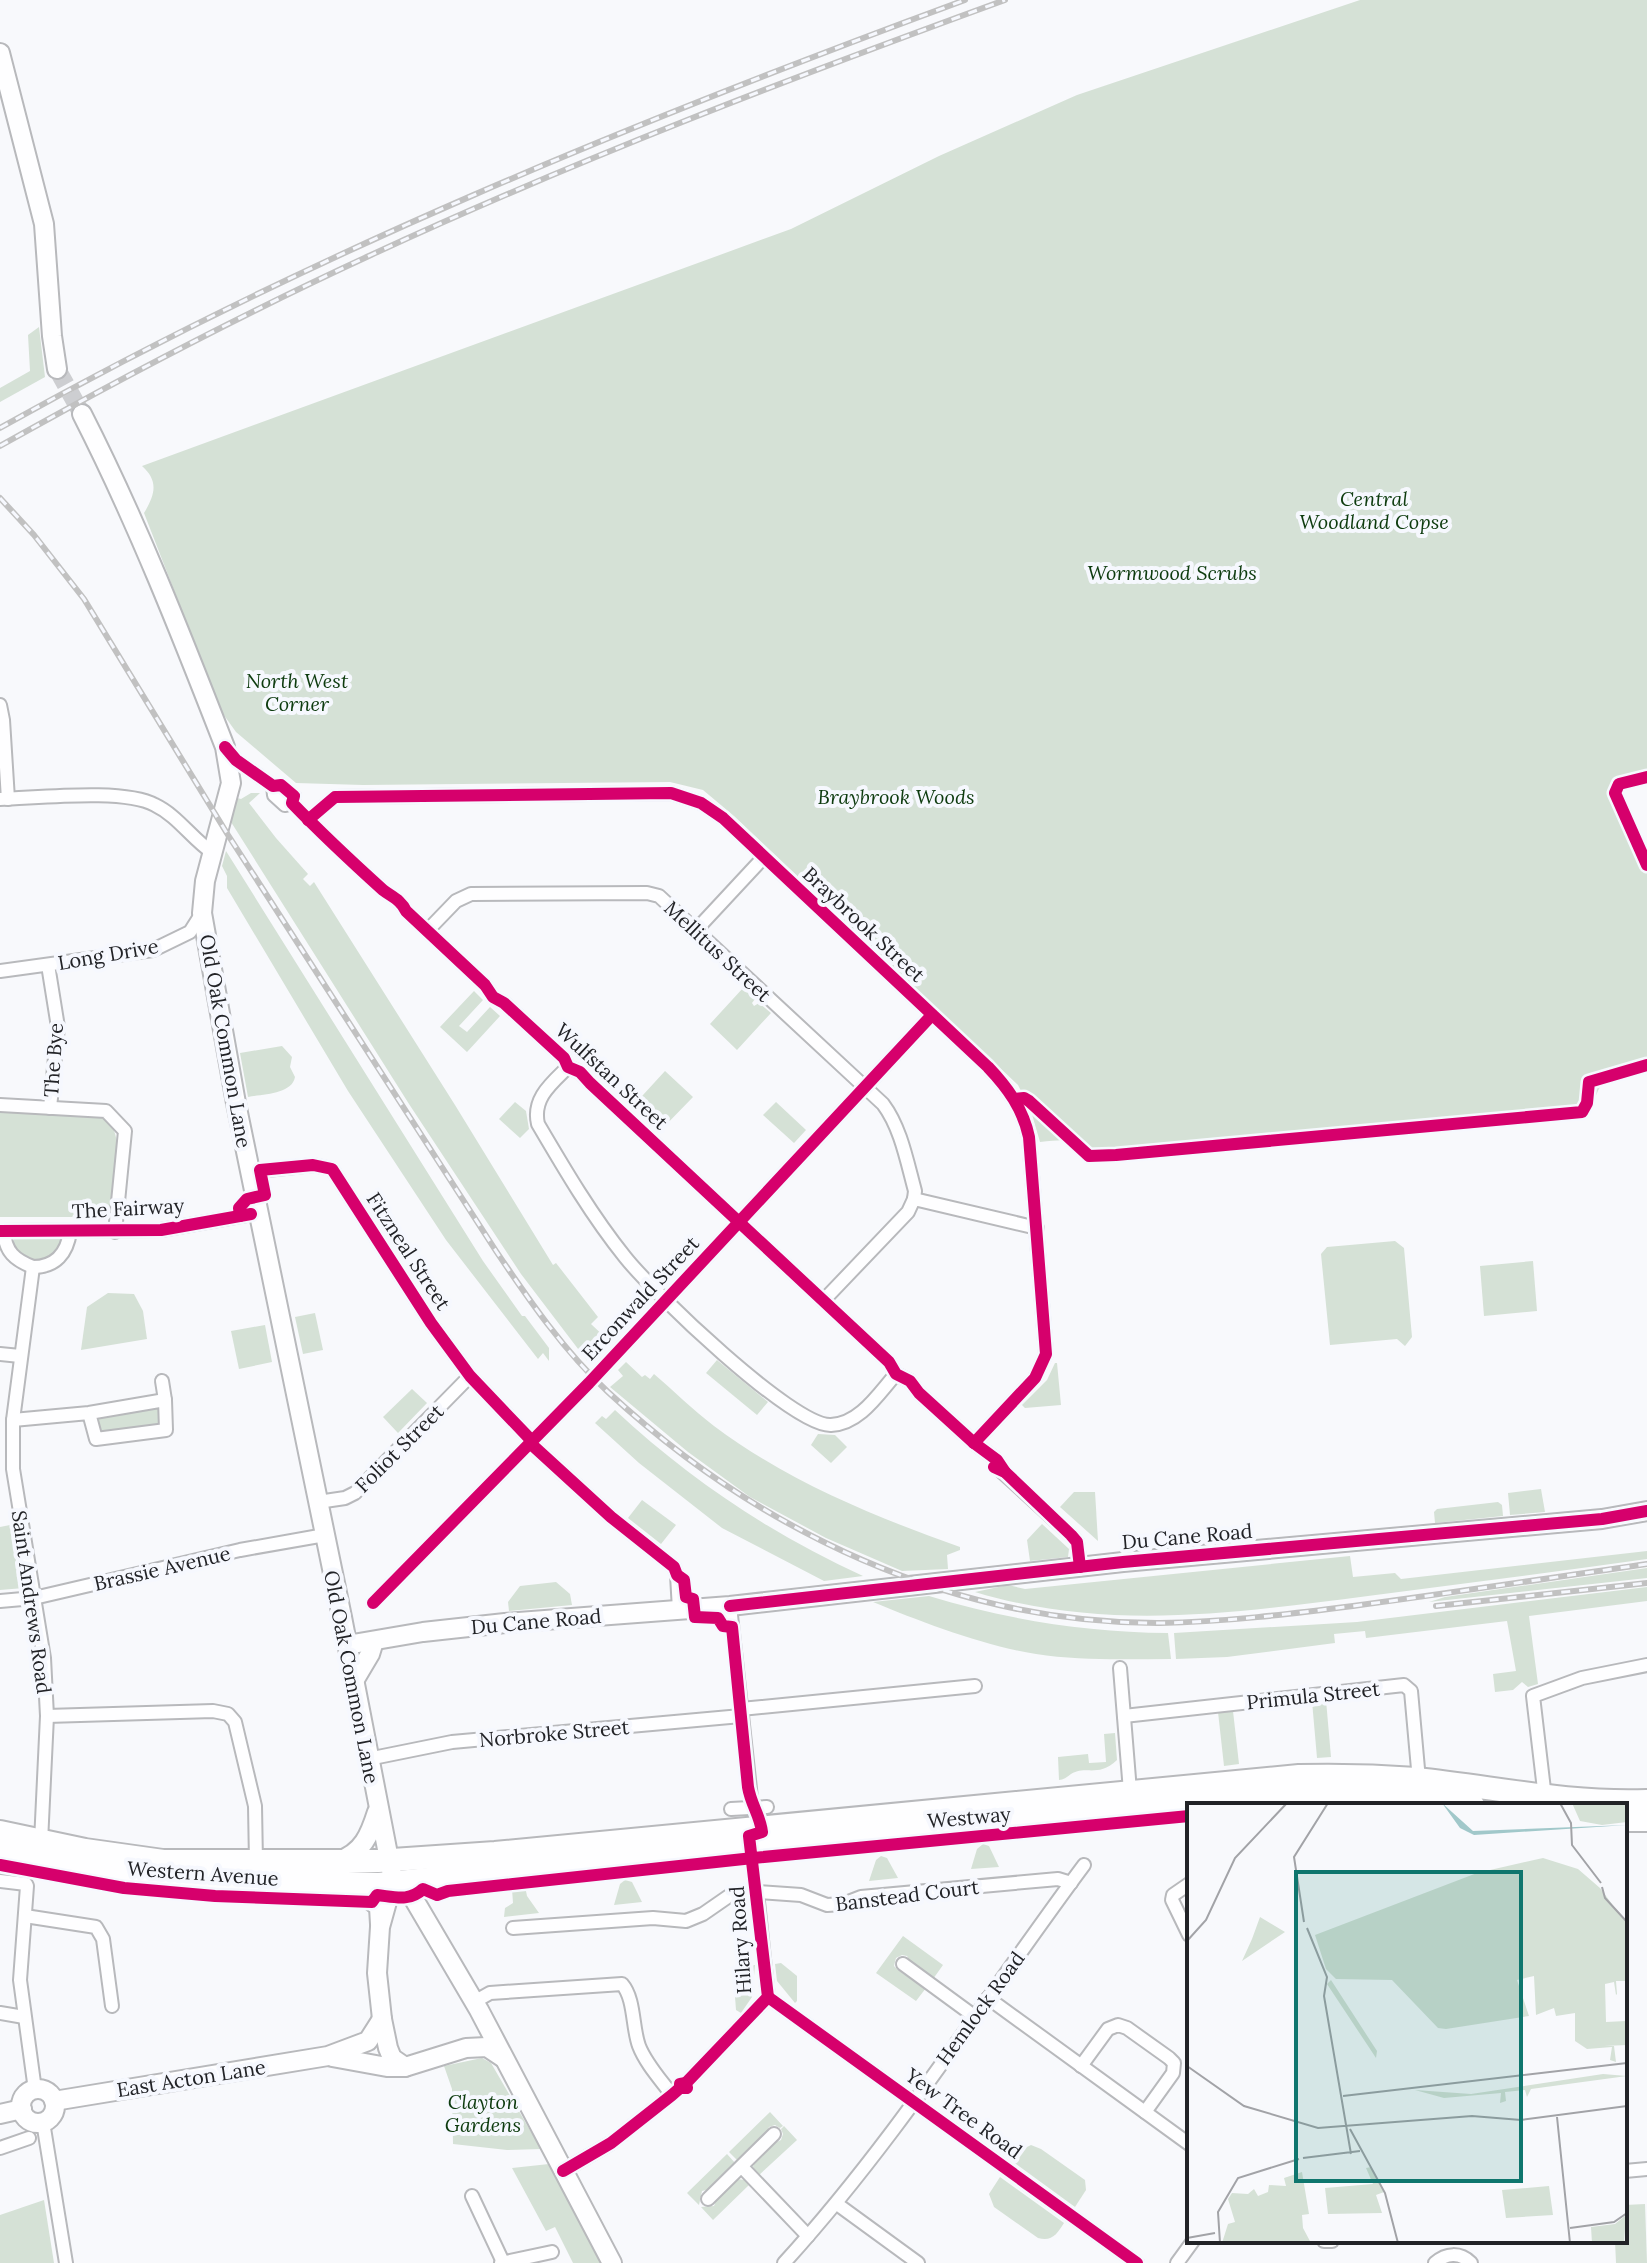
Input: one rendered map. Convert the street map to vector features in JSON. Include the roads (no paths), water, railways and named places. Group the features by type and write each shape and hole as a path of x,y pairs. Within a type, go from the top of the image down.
{"highway":[{"name":"Westway","path":"440,1857 1284,1777 1332,1775 1419,1780 1545,1798 1647,1801"},
{"name":"Westway","path":"390,1870 463,1874 1289,1793 1388,1795 1456,1803"},
{"name":"Western Avenue","path":"0,1832 41,1842 163,1861 336,1862 390,1870"},
{"name":"Western Avenue","path":"0,1851 74,1867 163,1877 351,1884 440,1857"}],"street":[{"path":"0,53 44,224 57,369"},
{"name":"Old Oak Common Lane","path":"82,414 138,529 225,747 231,783 205,881 202,913 258,1213 342,1617 390,1870 376,1956 382,2019 392,2058 405,2067"},
{"path":"0,705 4,799 115,796 139,799 171,815 213,853"},
{"name":"Wulfstan Street","path":"225,747 236,760 273,786 274,795 285,805 292,803 387,893 403,904 406,911 485,985 493,997 504,1003 564,1058 568,1067 580,1072 889,1362 896,1374 910,1381 974,1443 979,1455 1005,1472 1071,1535 1077,1542 1080,1567"},
{"name":"Braybrook Street","path":"308,820 335,797 671,793 713,810 1002,1082 1021,1112 1029,1137 1047,1343 1044,1362 1035,1378 974,1443"},
{"path":"697,929 763,858"},
{"name":"Mellitus Street","path":"428,930 456,901 465,896 654,894 697,929 891,1114 915,1191 914,1199"},
{"name":"Long Drive","path":"0,971 153,950 190,932 202,913"},
{"name":"The Bye","path":"48,965 58,1027 50,1108"},
{"name":"Erconwald Street","path":"373,1603 528,1439 667,1300 932,1015"},
{"path":"568,1067 541,1096 536,1109 538,1124 615,1244 638,1273 748,1375 818,1423 840,1424 857,1416 896,1374"},
{"path":"0,1105 106,1111 125,1131 115,1232"},
{"name":"Fitzneal Street","path":"250,1172 313,1165 332,1169 431,1323 470,1376 508,1418 515,1420 528,1439"},
{"path":"823,1301 908,1212 914,1199 1037,1228"},
{"name":"The Fairway","path":"2,1231 161,1230 258,1213"},
{"path":"2,1231 11,1255 33,1267 53,1263 60,1257 66,1250 70,1232"},
{"name":"Saint Andrews Road","path":"33,1267 13,1420 13,1469 44,1658 47,1716 41,1842"},
{"path":"0,1354 20,1356"},
{"name":"Foliot Street","path":"318,1502 345,1498 355,1493 470,1376"},
{"path":"89,1413 96,1439 166,1430 162,1381"},
{"path":"13,1420 89,1413 165,1400"},
{"path":"528,1439 611,1517 674,1567 679,1610"},
{"name":"Du Cane Road","path":"347,1645 505,1623 730,1606 1080,1567 1602,1519 1647,1511"},
{"name":"Brassie Avenue","path":"0,1601 34,1598 240,1550 325,1535"},
{"path":"730,1606 752,1807"},
{"path":"342,1617 377,1640 354,1681"},
{"path":"1545,1798 1533,1696 1582,1678 1647,1665"},
{"path":"1120,1668 1130,1791"},
{"name":"Primula Street","path":"1124,1716 1404,1685 1411,1691 1419,1780"},
{"name":"Norbroke Street","path":"368,1759 452,1742 975,1686"},
{"path":"47,1716 213,1711 228,1714 235,1722 255,1806 256,1862"},
{"path":"731,1809 767,1807"},
{"path":"336,1862 362,1847 378,1810"},
{"name":"Hemlock Road","path":"784,2263 837,2204 1084,1865"},
{"path":"390,1870 412,1896 481,2002 502,2057 612,2263"},
{"path":"424,1918 425,1900 433,1888 463,1874"},
{"name":"Banstead Court","path":"513,1928 653,1918 686,1921 703,1914 729,1896 757,1892 801,1895 827,1905 876,1896 1058,1879 1071,1883"},
{"path":"0,1881 26,1884 20,1980 35,2090"},
{"path":"351,1884 379,1907 380,1927"},
{"path":"1187,1885 1177,1891 1172,1900 1187,1931"},
{"name":"Hilary Road","path":"563,2171 611,2143 679,2088 768,1997 757,1892"},
{"path":"380,1927 394,1913 406,1912 424,1918"},
{"path":"25,1916 96,1927 103,1939 112,2006"},
{"path":"903,1964 974,2016"},
{"path":"481,2002 622,1984 626,1988 633,2026 644,2056 679,2088"},
{"name":"Yew Tree Road","path":"768,1997 1137,2263"},
{"path":"988,1998 1187,2143"},
{"path":"466,2048 480,2035 481,2002"},
{"path":"0,2013 24,2017"},
{"name":"East Acton Lane","path":"54,2101 328,2056 368,2041 382,2019"},
{"path":"1081,2066 1108,2029 1118,2025 1169,2058 1174,2063 1173,2073 1145,2112"},
{"path":"405,2067 466,2048 487,2047 502,2057"},
{"name":"East Acton Lane","path":"328,2056 387,2067 405,2067"},
{"path":"35,2090 49,2094 54,2101 54,2112 43,2122 32,2122 22,2109 23,2099 35,2090"},
{"path":"0,2114 22,2109"},
{"path":"43,2122 66,2263"},
{"path":"708,2199 774,2134"},
{"path":"0,2148 29,2138"},
{"path":"742,2167 808,2236"},
{"path":"1627,2171 1647,2169"},
{"path":"472,2196 502,2263 552,2252"},
{"path":"837,2204 918,2263"},
{"path":"1177,2263 1192,2243"},
{"path":"1435,2263 1443,2257 1455,2255 1471,2263"}],"tunnel":[{"path":"57,369 82,414"}],"railway":[{"path":"0,428 234,305 474,195 718,94 965,0"},
{"path":"0,446 230,323 449,220 685,121 1005,0"},
{"path":"0,498 34,535 84,599 228,835 534,1306 577,1360 608,1392 666,1442 728,1487 794,1526 863,1560 934,1587 1008,1607 1083,1619 1160,1623 1257,1617 1647,1564"},
{"path":"1436,1606 1647,1583"}],"park label":[{"name":"Central Woodland Copse","path":"1374,510"},
{"name":"Wormwood Scrubs","path":"1172,572"},
{"name":"North West Corner","path":"297,692"},
{"name":"Braybrook Woods","path":"896,796"},
{"name":"Clayton Gardens","path":"483,2112"}]}
